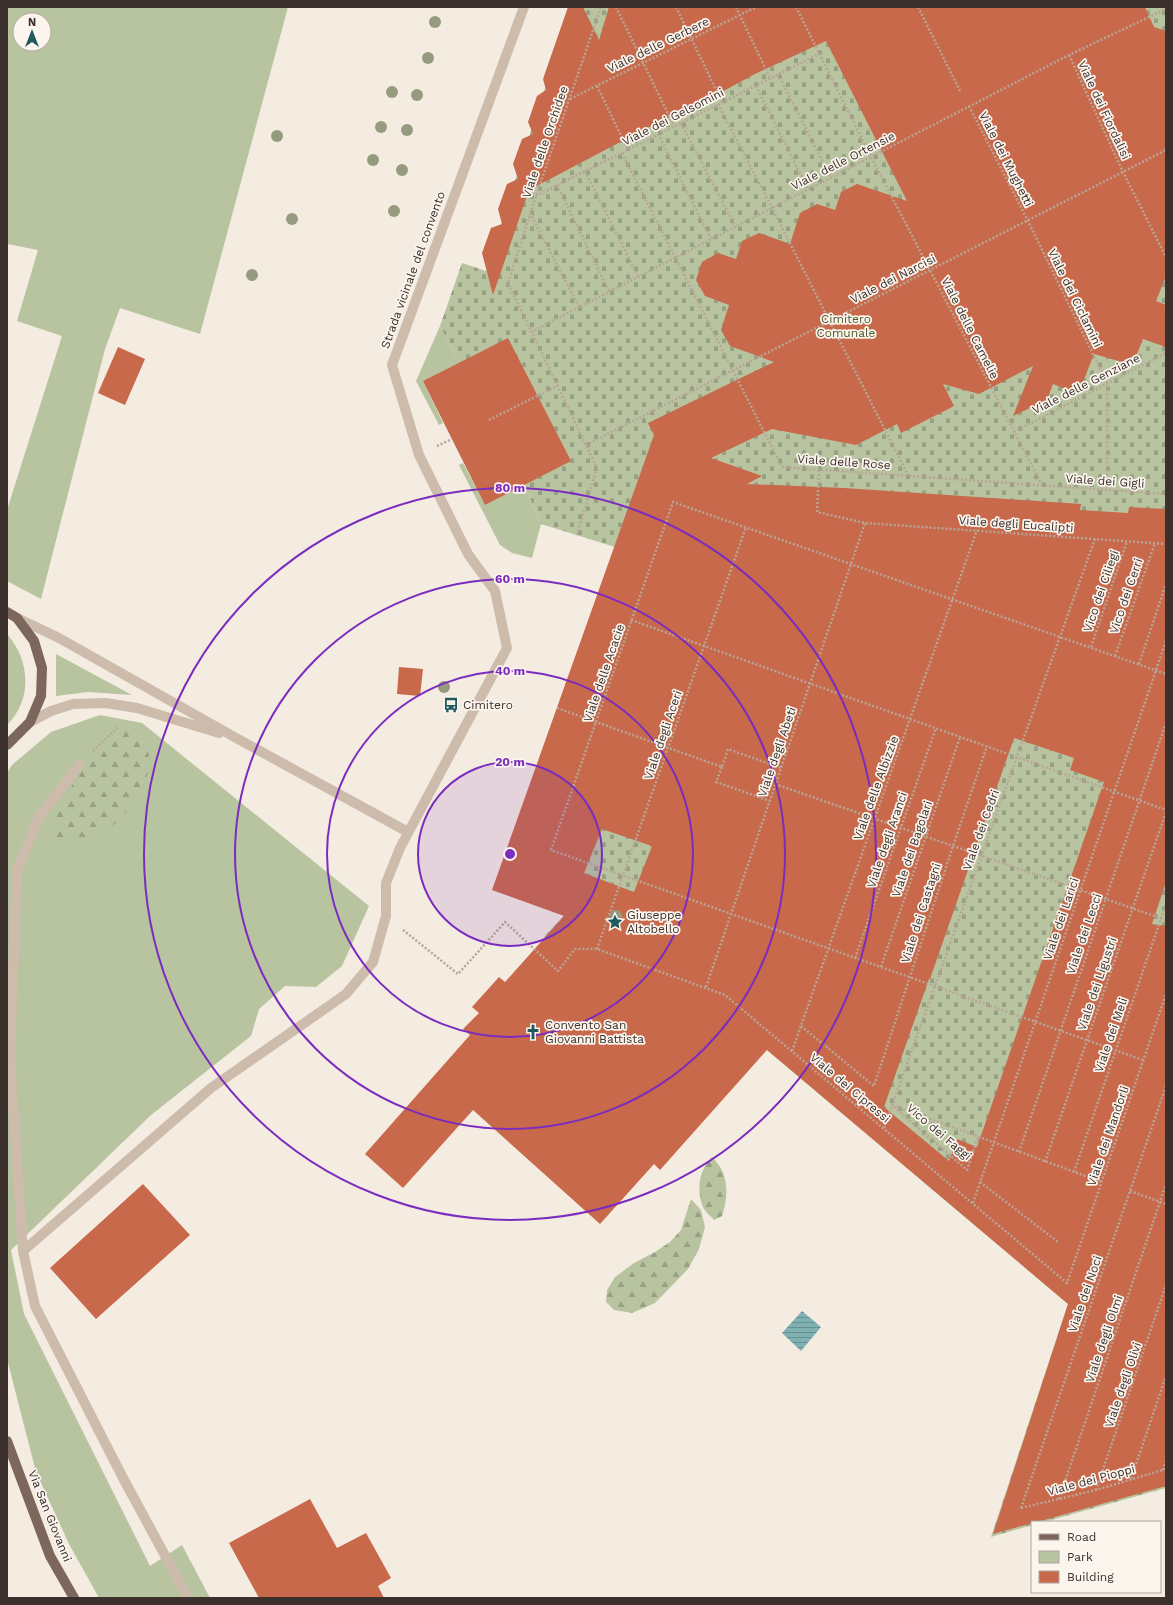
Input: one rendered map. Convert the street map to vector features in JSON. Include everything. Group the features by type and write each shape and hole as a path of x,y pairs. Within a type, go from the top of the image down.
{"main road":[{"path":"7,612 17,618 34,641 42,668 41,696 30,722 8,745"},
{"name":"Via San Giovanni","path":"7,1441 50,1556 74,1598"}],"street":[{"name":"Strada vicinale del convento","path":"408,832 507,648 495,591 468,554 419,455 392,365 524,7"},
{"path":"17,618 59,638 238,739 408,832 386,883 386,916 373,962 346,994 211,1088 23,1251"},
{"path":"30,722 51,711 73,704 106,703 137,708 238,739"},
{"path":"79,765 39,817 17,870 10,1057 23,1251 35,1306 123,1478 188,1598"}],"path":[{"name":"Viale delle Orchidee","path":"531,332 508,283 530,212 601,7"},
{"path":"616,7 674,126"},
{"path":"676,7 722,102"},
{"path":"736,7 770,78"},
{"name":"Viale delle Gerbere","path":"569,99 756,7"},
{"name":"Viale delle Camelie","path":"796,7 871,157 1042,486"},
{"path":"918,7 961,93"},
{"name":"Viale delle Ortensie","path":"531,332 608,291 1069,55 1166,9"},
{"name":"Viale dei Gelsomini","path":"536,196 819,54"},
{"name":"Viale dei Fiordalisi","path":"1069,55 1123,172 1166,257"},
{"path":"778,74 831,178"},
{"path":"597,86 628,150"},
{"path":"756,86 808,189"},
{"path":"718,104 908,476"},
{"name":"Viale dei Mughetti","path":"969,106 1028,221"},
{"path":"681,123 735,226"},
{"path":"658,134 711,238"},
{"name":"Viale dei Narcisi","path":"586,445 1166,150"},
{"name":"Viale delle Rose","path":"622,153 782,467 1042,486"},
{"path":"585,171 638,276"},
{"path":"557,185 608,291"},
{"path":"530,212 579,307"},
{"name":"Viale dei Ciclamini","path":"1028,221 1107,383"},
{"path":"531,332 597,468 577,535"},
{"name":"Viale delle Genziane","path":"1014,432 1166,353"},
{"path":"1107,383 1107,490"},
{"path":"489,420 557,386"},
{"name":"Viale degli Eucalipti","path":"819,470 817,512 865,523 1166,544"},
{"name":"Viale dei Gigli","path":"1042,486 1166,494"},
{"name":"Viale delle Acacie","path":"623,876 551,850 631,620 673,502 746,527"},
{"name":"Viale degli Abeti","path":"706,987 865,523"},
{"path":"746,527 1166,674"},
{"name":"Viale degli Aceri","path":"597,949 746,527"},
{"name":"Viale delle Albizzie","path":"792,1051 977,530"},
{"name":"Viale dei Cedri","path":"884,1128 1095,539"},
{"name":"Vico dei Ciliegi","path":"1091,647 1127,542"},
{"name":"Vico dei Cerri","path":"1115,656 1154,543"},
{"path":"1139,664 1166,584"},
{"path":"631,620 1017,756 1166,811"},
{"name":"Viale dei Larici","path":"973,1203 1166,641"},
{"path":"79,765 137,708"},
{"path":"557,708 722,767"},
{"name":"Viale dei Lecci","path":"1019,1152 1166,723"},
{"name":"Viale degli Aranci","path":"855,958 936,728"},
{"name":"Viale dei Bagolari","path":"881,967 960,737"},
{"name":"Viale dei Castagni","path":"801,1026 874,1086 952,846 987,746"},
{"path":"770,801 716,782 728,749 781,768"},
{"path":"775,784 1166,920"},
{"name":"Viale dei Ligustri","path":"1045,1162 1166,811"},
{"path":"623,876 1144,1060"},
{"name":"Viale dei Meli","path":"1074,1172 1166,904"},
{"name":"Viale dei Cipressi","path":"386,916 458,974 505,922 558,970 575,949 597,949 725,995 1068,1283"},
{"name":"Viale dei Mandorli","path":"1068,1283 1166,994"},
{"name":"Viale dei Noci","path":"1021,1508 1166,1086"},
{"path":"892,1105 1102,1182"},
{"name":"Vico dei Faggi","path":"892,1105 967,1170 978,1137"},
{"path":"980,1182 1058,1242"},
{"name":"Viale degli Olmi","path":"1059,1499 1166,1184"},
{"path":"1130,1191 1166,1204"},
{"name":"Viale degli Olivi","path":"1096,1490 1166,1285"},
{"path":"1131,1479 1166,1376"},
{"path":"1164,1470 1166,1460"},
{"name":"Viale dei Pioppi","path":"1021,1508 1096,1490 1164,1470"}],"green space":[{"path":"7,7 288,7 200,334 120,308 105,349 41,599 7,581 7,510 62,336 17,321 38,250 7,244"},
{"name":"Cimitero Comunale","path":"571,7 1166,7 1166,1488 1048,1521 1031,1521 1031,1525 991,1537 1068,1304 760,1044 608,992 544,937 571,908 615,547 541,524 524,485 485,505 423,381 459,363 440,326 462,263 486,271"},
{"path":"440,326 459,363 423,381 443,423 439,425 416,381"},
{"path":"463,463 485,505 524,485 541,524 532,558 512,553 500,545 459,465"},
{"path":"7,634 15,644 20,656 24,667 25,680 21,703 15,715 7,725"},
{"path":"56,654 132,695 88,692 56,696"},
{"path":"100,715 142,723 369,906 342,966 316,987 285,986 259,1009 251,1036 151,1115 11,1250 24,1314 150,1566 182,1545 210,1598 99,1598 69,1544 36,1472 7,1359 7,773 12,765 51,732"},
{"path":"120,730 135,732 142,738 146,745 149,761 148,772 141,791 122,817 97,837 91,840 75,842 54,838 52,829 57,809 83,768"},
{"path":"712,1157 722,1170 726,1185 726,1200 722,1216 714,1220 703,1207 699,1187 704,1168"},
{"path":"691,1199 701,1210 705,1227 699,1249 688,1269 655,1303 632,1313 614,1310 606,1302 607,1290 615,1277 634,1263 670,1242 681,1230"}],"water":[{"path":"802,1311 821,1327 801,1351 782,1333"}],"building":[{"name":"Cimitero Comunale","path":"568,7 583,7 599,40 609,7 1145,7 1154,27 1166,31 1166,276 1156,301 1166,305 1166,347 1143,339 1137,354 1122,362 1094,354 1083,382 1068,390 1053,384 1047,400 1013,416 1033,366 979,394 943,384 954,406 901,433 897,424 856,445 772,429 711,458 762,476 747,484 844,488 1081,504 1080,510 1128,513 1129,507 1166,509 1166,882 1152,924 1166,926 1166,1486 1041,1521 1031,1521 1031,1523 993,1534 1068,1304 767,1050 660,1170 654,1164 600,1224 473,1110 403,1188 365,1154 470,1035 463,1029 479,1013 472,1007 499,977 505,982 564,916 492,890 654,435 648,423 774,362 730,346 721,330 729,305 705,296 696,280 702,262 718,253 736,259 742,241 759,233 790,244 800,213 817,204 835,210 841,192 857,184 907,201 826,41 755,74 718,94 645,129 529,190 493,295 482,253 491,228 502,224 498,209 507,184 518,179 513,164 522,139 533,134 528,122 537,96 546,90 543,79","holes":["1014,738 1074,758 1070,770 1104,782 977,1147 957,1139 949,1161 884,1107","602,829 652,846 634,892 584,873"]},
{"path":"508,338 571,461 485,505 423,381"},
{"path":"118,347 145,359 125,405 98,393"},
{"path":"399,667 423,669 420,696 397,694"},
{"path":"143,1184 190,1235 96,1319 50,1268"},
{"path":"310,1499 337,1548 366,1533 391,1578 378,1586 384,1598 259,1598 229,1543"}],"place":[{"name":"Cimitero","path":"451,705"},
{"name":"Giuseppe Altobello","path":"615,922"},
{"name":"Convento San Giovanni Battista","path":"533,1032"}]}
